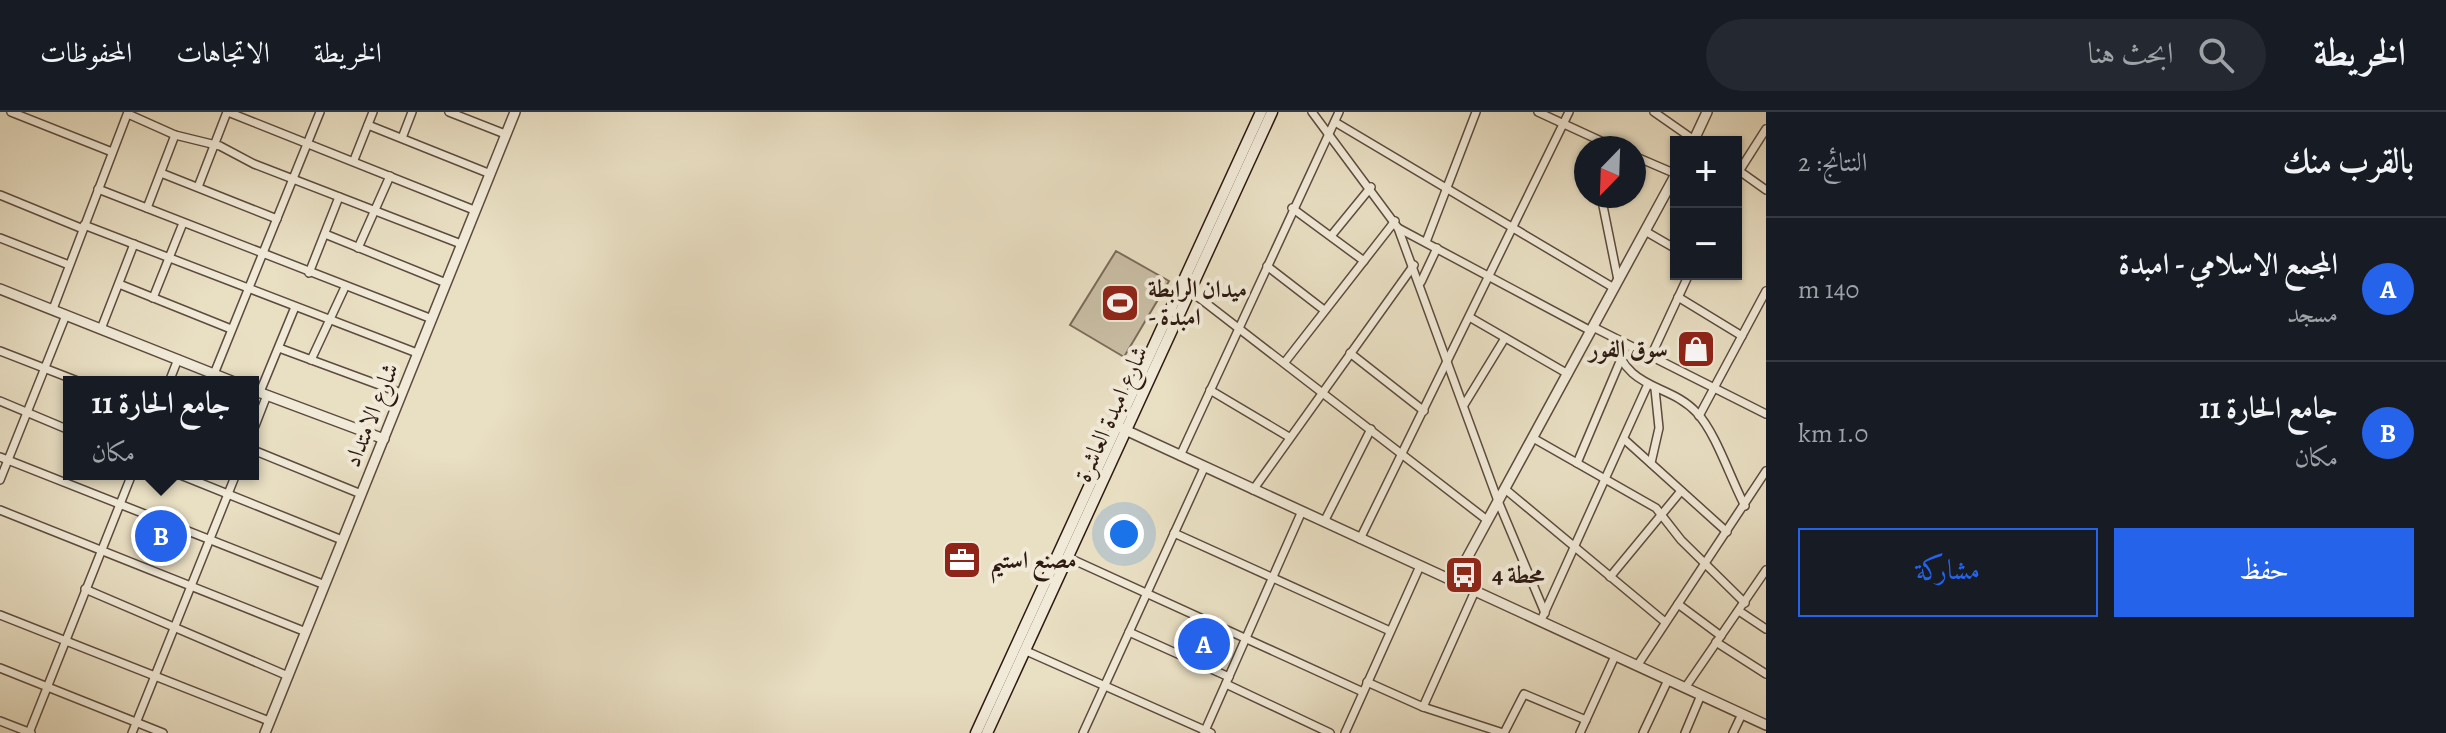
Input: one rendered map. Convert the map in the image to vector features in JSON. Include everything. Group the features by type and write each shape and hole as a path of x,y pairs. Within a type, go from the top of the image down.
{"main road":[{"name":"شارع امبدة العاشرة","path":"987,733 1261,112"},
{"name":"شارع امبدة العاشرة","path":"976,733 1272,112"}],"street":[{"path":"11,112 112,152"},
{"path":"198,187 228,112 474,210"},
{"path":"214,374 320,112"},
{"path":"354,160 373,112"},
{"path":"402,138 412,112"},
{"path":"449,112 505,134"},
{"name":"شارع الامتداد","path":"265,733 515,112"},
{"path":"1312,112 1397,224 1543,617"},
{"path":"1180,456 1339,112"},
{"path":"1426,242 1476,112"},
{"path":"1538,112 1590,136"},
{"path":"1360,539 1566,125 1569,112"},
{"path":"1654,112 1688,136"},
{"path":"1697,136 1707,112"},
{"path":"53,309 128,113 175,135 215,145 375,212 461,244"},
{"path":"1335,122 1514,229 1616,284"},
{"path":"368,125 488,173"},
{"path":"1742,165 1766,129"},
{"path":"147,208 175,135"},
{"path":"1646,161 1670,171"},
{"path":"161,173 277,219"},
{"path":"1742,175 1766,190"},
{"path":"358,248 390,176"},
{"path":"1454,582 1670,185"},
{"path":"1331,236 1371,187"},
{"path":"98,189 432,319"},
{"path":"0,195 417,353"},
{"path":"309,273 339,197"},
{"path":"1292,208 1364,261"},
{"path":"1603,208 1616,284"},
{"path":"153,298 183,223"},
{"path":"1397,224 1491,277 1766,414"},
{"path":"1285,362 1324,310 1397,224"},
{"path":"1645,231 1670,246"},
{"path":"325,234 446,283"},
{"path":"0,238 69,265"},
{"path":"101,329 134,244"},
{"path":"1421,282 1437,248"},
{"path":"1253,490 1414,265"},
{"path":"1267,266 1324,310"},
{"path":"1651,356 1686,280"},
{"path":"119,284 231,329"},
{"path":"311,360 345,287"},
{"path":"0,289 219,376"},
{"path":"1189,290 1487,520"},
{"path":"1699,416 1763,304 1766,291"},
{"path":"1678,297 1742,336"},
{"path":"295,307 260,392 384,439"},
{"path":"0,480 4,458 27,413 66,315"},
{"path":"1471,318 1568,374"},
{"path":"1612,337 1621,359 1651,387 1699,416 1745,506"},
{"path":"1464,405 1505,338"},
{"path":"1577,463 1627,345"},
{"path":"279,348 401,393"},
{"path":"0,351 63,376"},
{"path":"1350,353 1424,411"},
{"path":"171,376 178,359"},
{"path":"1543,617 1651,387"},
{"path":"1651,387 1659,428 1651,463"},
{"path":"1210,390 1289,437"},
{"path":"0,401 63,428"},
{"path":"1122,429 1454,582 1543,617 1615,656 1765,722"},
{"path":"1324,522 1371,429"},
{"path":"1533,438 1653,506 1705,565 1745,603"},
{"path":"1625,440 1727,532"},
{"path":"259,452 361,494"},
{"path":"4,458 325,585"},
{"path":"1083,733 1204,468"},
{"path":"1637,666 1763,483 1766,471"},
{"path":"0,721 30,733 130,480"},
{"path":"193,480 342,540"},
{"path":"132,733 234,480"},
{"path":"1505,489 1665,622"},
{"path":"1610,577 1681,491"},
{"path":"0,510 306,632"},
{"path":"1024,650 1207,732 1302,511"},
{"path":"1174,533 1390,631"},
{"path":"1067,557 1363,692"},
{"path":"1345,733 1420,566"},
{"path":"1685,688 1766,570"},
{"path":"85,589 288,676"},
{"path":"1423,707 1475,591"},
{"path":"1678,604 1766,674"},
{"path":"1739,611 1766,629"},
{"path":"0,615 269,721"},
{"path":"1129,632 1330,733"},
{"path":"1580,733 1615,656"},
{"path":"0,668 163,733"},
{"path":"1643,733 1668,680"},
{"path":"1367,682 1423,707 1504,733 1524,694 1586,720"},
{"path":"1685,733 1701,695"},
{"path":"1733,733 1742,714"}],"shaded area":[{"name":"ميدان الرابطة - امبدة","path":"1116,251 1169,281 1124,357 1070,325"}],"place":[{"name":"ميدان الرابطة - امبدة","path":"1120,303"},
{"name":"سوق الفور","path":"1696,349"},
{"name":"جامع الحارة 11","path":"161,536"},
{"name":"مصنع استيم","path":"962,560"},
{"name":"محطة 4","path":"1464,575"},
{"name":"المجمع الاسلامي - امبدة","path":"1204,644"}]}
